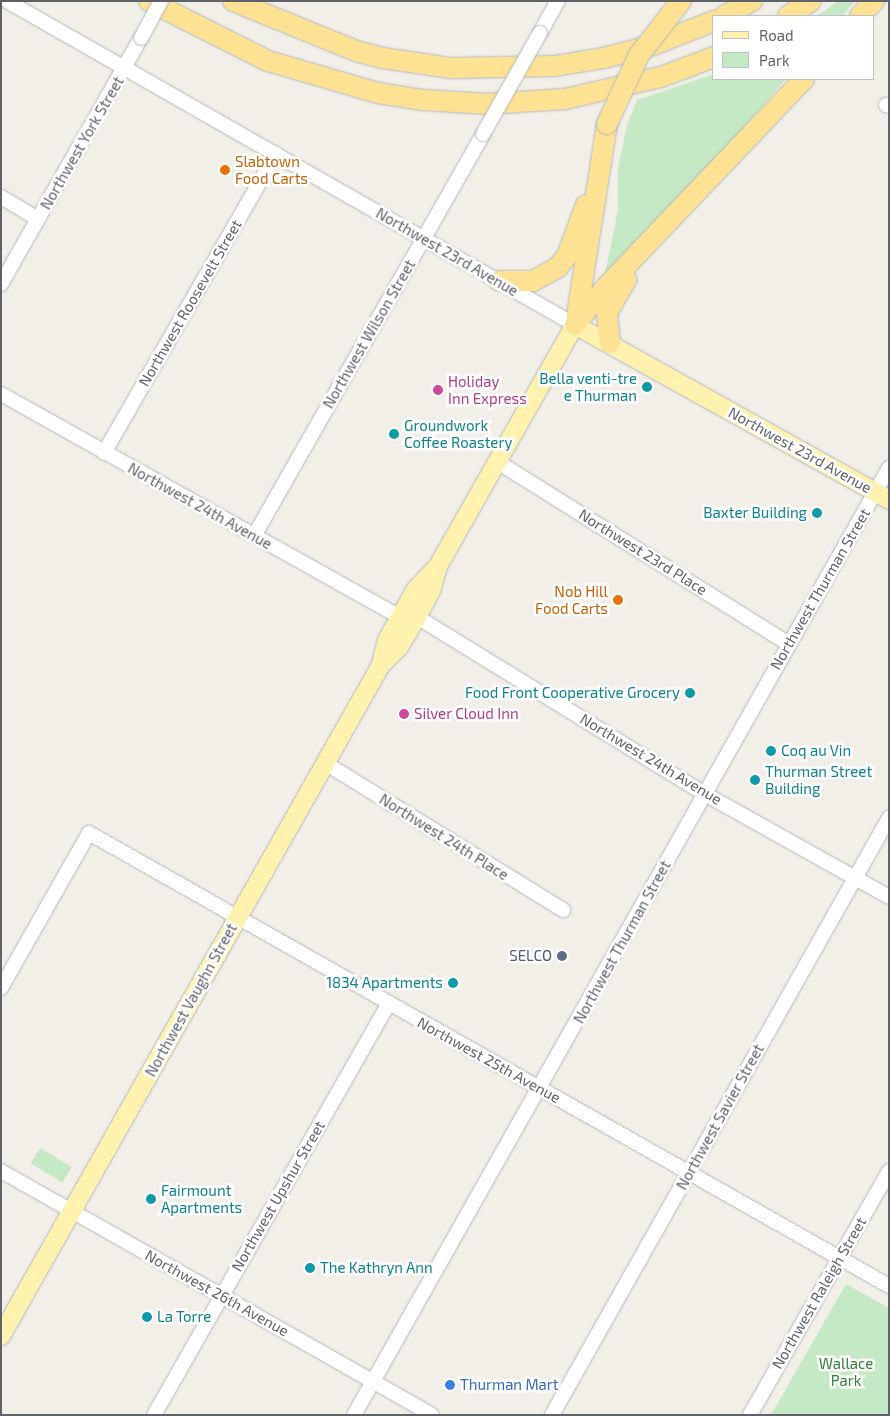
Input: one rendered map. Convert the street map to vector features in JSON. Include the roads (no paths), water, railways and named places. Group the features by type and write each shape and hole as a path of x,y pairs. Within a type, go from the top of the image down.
{"highway":[{"path":"149,1 268,61 378,93 423,100 488,104 565,99 661,77 712,58"},
{"path":"233,1 356,51 383,58 452,68 554,66 604,58 653,45 712,22"},
{"path":"575,325 607,124 640,55 682,1"},
{"path":"726,15 752,1"},
{"path":"790,15 811,1"},
{"path":"861,15 874,1"},
{"path":"575,325 606,287 803,80"},
{"path":"499,281 533,281 558,267 567,256 601,163"},
{"path":"610,344 607,313 615,295 680,220 719,168"}],"main road":[{"name":"Northwest 23rd Avenue","path":"575,325 882,496"},
{"name":"Northwest Vaughn Street","path":"1,1336 381,665 398,647 416,589 438,566 575,325"}],"street":[{"name":"Northwest 23rd Avenue","path":"8,1 575,325"},
{"name":"Northwest York Street","path":"1,284 161,1"},
{"name":"Northwest Wilson Street","path":"254,536 558,1"},
{"name":"Northwest Roosevelt Street","path":"104,452 276,154"},
{"path":"1,197 38,218"},
{"name":"Northwest 24th Avenue","path":"1,394 254,536 408,617 705,794 889,897"},
{"name":"Northwest 23rd Place","path":"496,461 789,644"},
{"name":"Northwest Thurman Street","path":"354,1415 789,644 882,496 889,468"},
{"name":"Northwest 24th Place","path":"325,763 563,910"},
{"name":"Northwest Savier Street","path":"552,1415 889,818"},
{"name":"Northwest 25th Avenue","path":"1,988 89,833 889,1286"},
{"name":"Northwest Upshur Street","path":"154,1415 388,1004"},
{"name":"Northwest Raleigh Street","path":"750,1415 889,1171"},
{"name":"Northwest 26th Avenue","path":"1,1172 432,1415"}],"place":[{"name":"Slabtown Food Carts","path":"225,170"},
{"name":"Bella venti-tre e Thurman","path":"647,387"},
{"name":"Holiday Inn Express","path":"438,390"},
{"name":"Groundwork Coffee Roastery","path":"394,434"},
{"name":"Baxter Building","path":"817,513"},
{"name":"Nob Hill Food Carts","path":"618,600"},
{"name":"Food Front Cooperative Grocery","path":"690,693"},
{"name":"Silver Cloud Inn","path":"404,714"},
{"name":"Coq au Vin","path":"771,751"},
{"name":"Thurman Street Building","path":"755,780"},
{"name":"SELCO","path":"562,956"},
{"name":"1834 Apartments","path":"453,983"},
{"name":"Fairmount Apartments","path":"151,1199"},
{"name":"The Kathryn Ann","path":"310,1268"},
{"name":"La Torre","path":"147,1317"},
{"name":"Thurman Mart","path":"450,1385"}],"park label":[{"name":"Wallace Park","path":"846,1372"}]}
